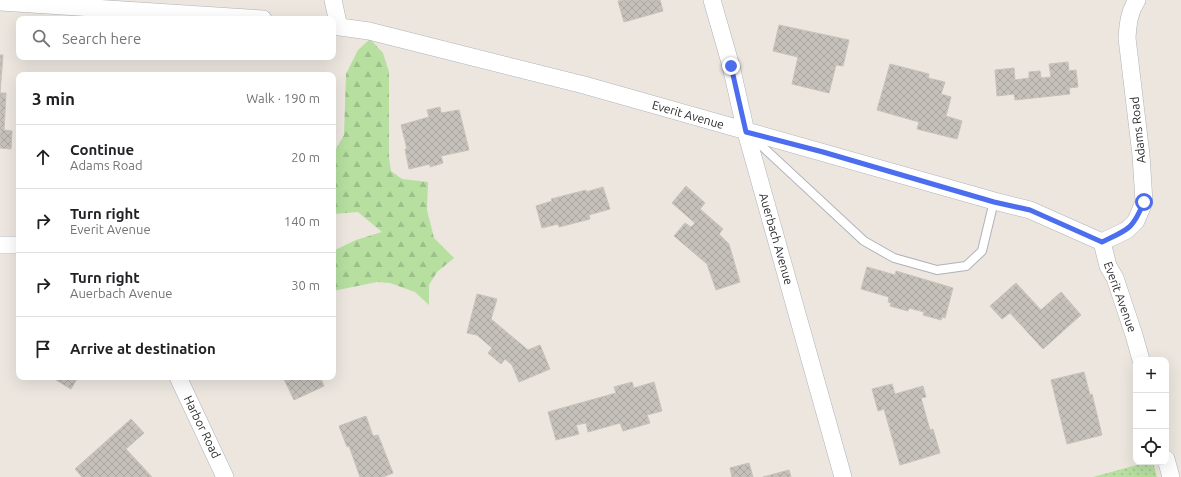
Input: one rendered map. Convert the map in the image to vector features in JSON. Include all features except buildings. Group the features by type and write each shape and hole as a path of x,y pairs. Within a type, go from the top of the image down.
{"street":[{"path":"333,0 335,16"},
{"name":"Auerbach Avenue","path":"712,0 731,66 746,132 843,477"},
{"name":"Adams Road","path":"1102,242 1127,230 1136,220 1144,202 1141,155 1127,38 1128,19 1137,0"},
{"path":"0,2 30,2 222,16"},
{"name":"Everit Avenue","path":"336,26 369,32 576,84 823,152 994,202 1030,210 1102,242 1108,266 1115,278 1140,357"},
{"path":"0,244 16,245"},
{"name":"Harbor Road","path":"179,380 225,477"},
{"path":"1168,465 1171,477"}],"lane":[{"path":"746,132 864,241 894,258 937,270 966,266 982,251 994,202"}],"green space":[{"path":"370,39 383,53 389,72 389,158 391,171 402,179 428,182 427,210 434,238 454,258 437,272 429,285 429,305 415,292 390,283 377,282 336,290 336,250 356,240 382,232 358,212 336,214 336,149 344,135 346,74 358,50"},
{"path":"1137,465 1154,465 1157,477 1093,477"}],"route":[{"path":"731,66 746,132 823,152 994,202 1030,210 1102,242 1127,230 1136,220 1144,202"}]}
